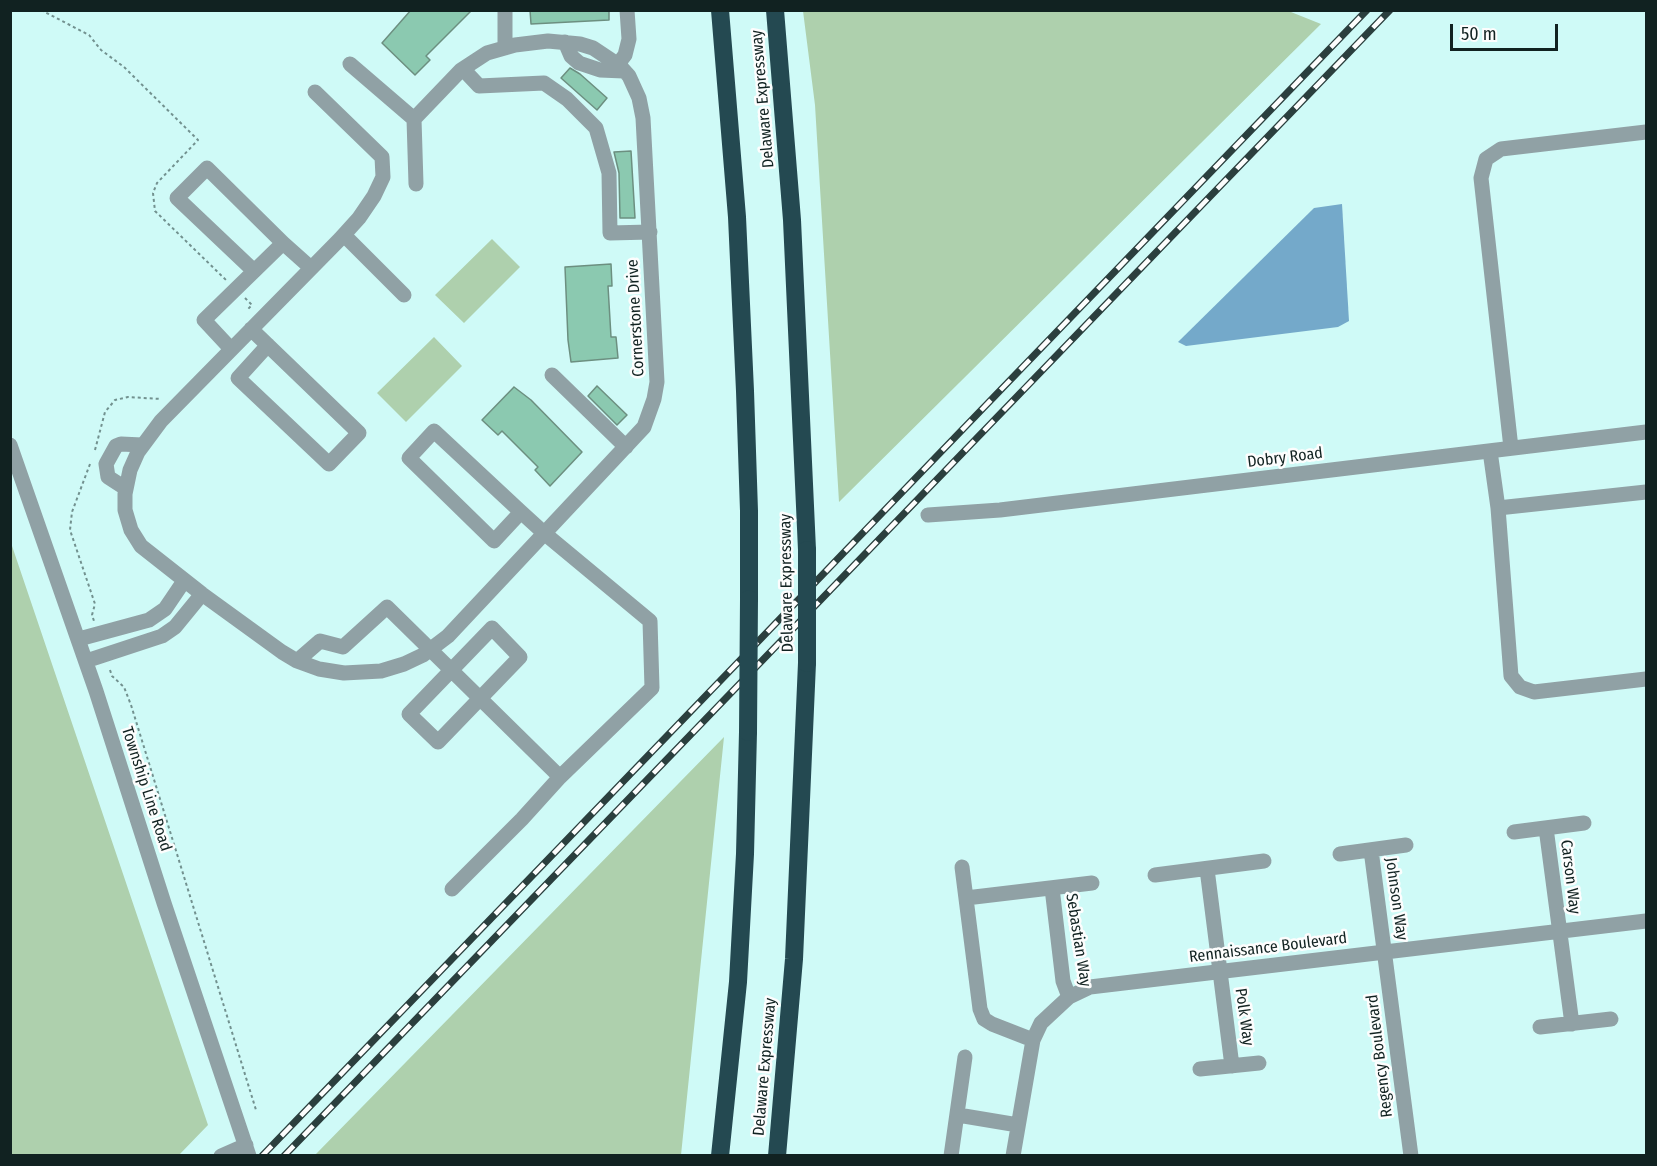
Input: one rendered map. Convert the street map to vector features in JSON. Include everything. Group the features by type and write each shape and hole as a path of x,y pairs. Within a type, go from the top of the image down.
{"highway":[{"path":"720,10 737,217 746,391 749,511 745,854 738,982 720,1155"},
{"name":"Delaware Expressway","path":"775,10 792,220 807,550 807,663 794,959 777,1155"}],"street":[{"path":"505,10 505,48"},
{"path":"416,184 414,119 463,69 481,56 505,48 548,41 565,42 572,56 579,63 600,70 621,67 629,39 627,10"},
{"path":"350,64 414,119"},
{"name":"Cornerstone Drive","path":"315,92 382,157 383,177 374,196 344,235 161,421 142,446 130,470 125,488 125,510 131,530 147,551 184,581 297,661 319,669 358,674 381,671 404,664 431,649 448,636 626,447 648,419 657,382 643,118 639,98 621,67"},
{"path":"463,69 479,86 544,83 567,99 596,128 599,137 609,173 610,232 650,232"},
{"path":"1512,448 1480,178 1486,159 1501,149 1647,132"},
{"path":"254,271 177,198 207,168 311,268"},
{"path":"344,235 404,295"},
{"path":"231,349 204,320 283,243"},
{"path":"251,328 359,433 329,464 238,378 268,345"},
{"path":"552,375 626,447"},
{"path":"452,889 560,777 652,688 650,621 544,533 434,431 409,458 494,541 521,512"},
{"name":"Dobry Road","path":"928,515 1011,509 1647,432"},
{"path":"125,488 108,477 106,464 116,446 121,444 142,446"},
{"name":"Township Line Road","path":"10,445 79,639 247,1150"},
{"path":"1490,450 1498,508 1511,676 1520,687 1534,692 1647,679"},
{"path":"1498,508 1647,492"},
{"path":"79,639 150,620 165,609 184,581"},
{"path":"86,661 162,636 175,627 202,594"},
{"path":"297,661 320,641 343,647 387,607 560,777"},
{"path":"492,628 520,657 438,742 410,714 451,669 492,628"},
{"path":"1514,832 1584,823"},
{"name":"Carson Way","path":"1546,828 1572,1024"},
{"path":"1340,854 1406,845"},
{"name":"Johnson Way","path":"1371,850 1386,952"},
{"path":"1155,875 1264,861"},
{"path":"962,867 980,1009 984,1019 1033,1040"},
{"name":"Polk Way","path":"1207,869 1232,1066"},
{"name":"Sebastian Way","path":"966,898 1092,883"},
{"name":"Sebastian Way","path":"1052,888 1063,981 1069,997"},
{"name":"Rennaissance Boulevard","path":"1012,1155 1033,1040 1041,1023 1069,997 1090,987 1647,921"},
{"name":"Regency Boulevard","path":"1386,952 1411,1155"},
{"path":"1540,1027 1611,1019"},
{"path":"951,1155 965,1057"},
{"path":"1200,1069 1259,1063"},
{"path":"958,1115 1018,1125"},
{"path":"221,1155 247,1150"}],"path":[{"path":"41,10 89,35 101,50 124,67 198,140 157,183 153,193 155,211 252,305 244,313"},
{"path":"95,453 105,412 114,400 128,397 160,400 166,396"},
{"path":"91,462 72,512 70,530 95,604 92,615 98,634"},
{"path":"104,655 112,676 124,687 131,705 256,1110"}],"green space":[{"path":"803,11 1291,12 1321,24 839,502 815,105"},
{"path":"492,239 520,267 464,323 435,295"},
{"path":"434,337 462,366 406,422 377,393"},
{"path":"10,540 208,1125 179,1155 11,1155"},
{"path":"724,737 681,1155 315,1155"}],"water":[{"path":"1342,204 1349,321 1338,327 1186,346 1178,342 1314,208"}],"building":[{"path":"411,10 472,10 426,56 430,60 415,75 382,43"},
{"path":"530,10 609,10 609,20 531,24"},
{"path":"570,68 607,98 597,110 561,78"},
{"path":"631,151 635,218 620,218 619,173 614,152"},
{"path":"611,264 612,286 608,286 611,337 616,337 618,358 571,362 565,267"},
{"path":"597,386 627,415 617,425 588,396"},
{"path":"514,387 531,400 582,452 550,486 535,470 538,467 502,431 498,435 482,420"}],"railway":[{"path":"262,1156 1367,10"},
{"path":"284,1156 1390,10"}]}
